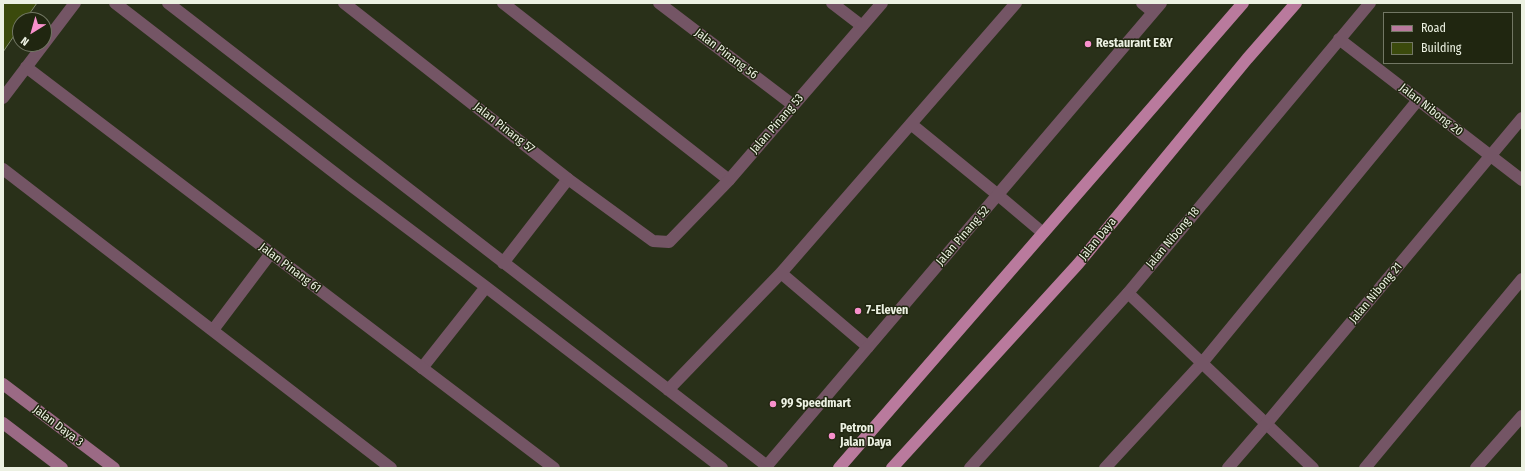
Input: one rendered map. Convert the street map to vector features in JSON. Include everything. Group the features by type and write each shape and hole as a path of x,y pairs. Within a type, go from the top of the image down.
{"main road":[{"path":"839,468 1243,3"},
{"name":"Jalan Daya","path":"892,468 1078,264 1247,59 1296,3"}],"street":[{"path":"3,98 75,3"},
{"path":"115,3 349,184 722,468"},
{"path":"168,3 766,467"},
{"name":"Jalan Pinang 57","path":"344,3 568,179 653,241 669,242"},
{"path":"503,3 730,180"},
{"name":"Jalan Pinang 56","path":"659,3 793,105"},
{"path":"832,3 862,26"},
{"name":"Jalan Pinang 53","path":"669,242 730,180 882,3"},
{"path":"668,390 781,273 1016,3"},
{"path":"1142,3 1157,8"},
{"name":"Jalan Nibong 18","path":"970,468 1128,293 1370,3"},
{"name":"Jalan Pinang 52","path":"766,467 1157,8"},
{"name":"Jalan Nibong 20","path":"1339,39 1522,180"},
{"name":"Jalan Pinang 61","path":"26,67 550,467"},
{"path":"1105,468 1202,363 1418,100"},
{"name":"Jalan Nibong 21","path":"1228,468 1522,118"},
{"path":"912,124 1043,233"},
{"path":"3,169 391,468"},
{"path":"503,263 568,179"},
{"path":"213,330 271,253"},
{"path":"781,273 868,347"},
{"path":"1365,468 1522,279"},
{"path":"422,368 486,287"},
{"path":"1128,293 1313,468"},
{"name":"Jalan Daya 3","path":"3,384 114,468"},
{"path":"1476,468 1522,416"},
{"path":"3,423 62,468"}],"building":[{"path":"3,3 37,3 31,12 12,12 12,39 3,52"}],"place":[{"name":"Restaurant E&Y","path":"1088,44"},
{"name":"7-Eleven","path":"858,311"},
{"name":"99 Speedmart","path":"773,404"},
{"name":"Petron Jalan Daya","path":"832,436"}]}
